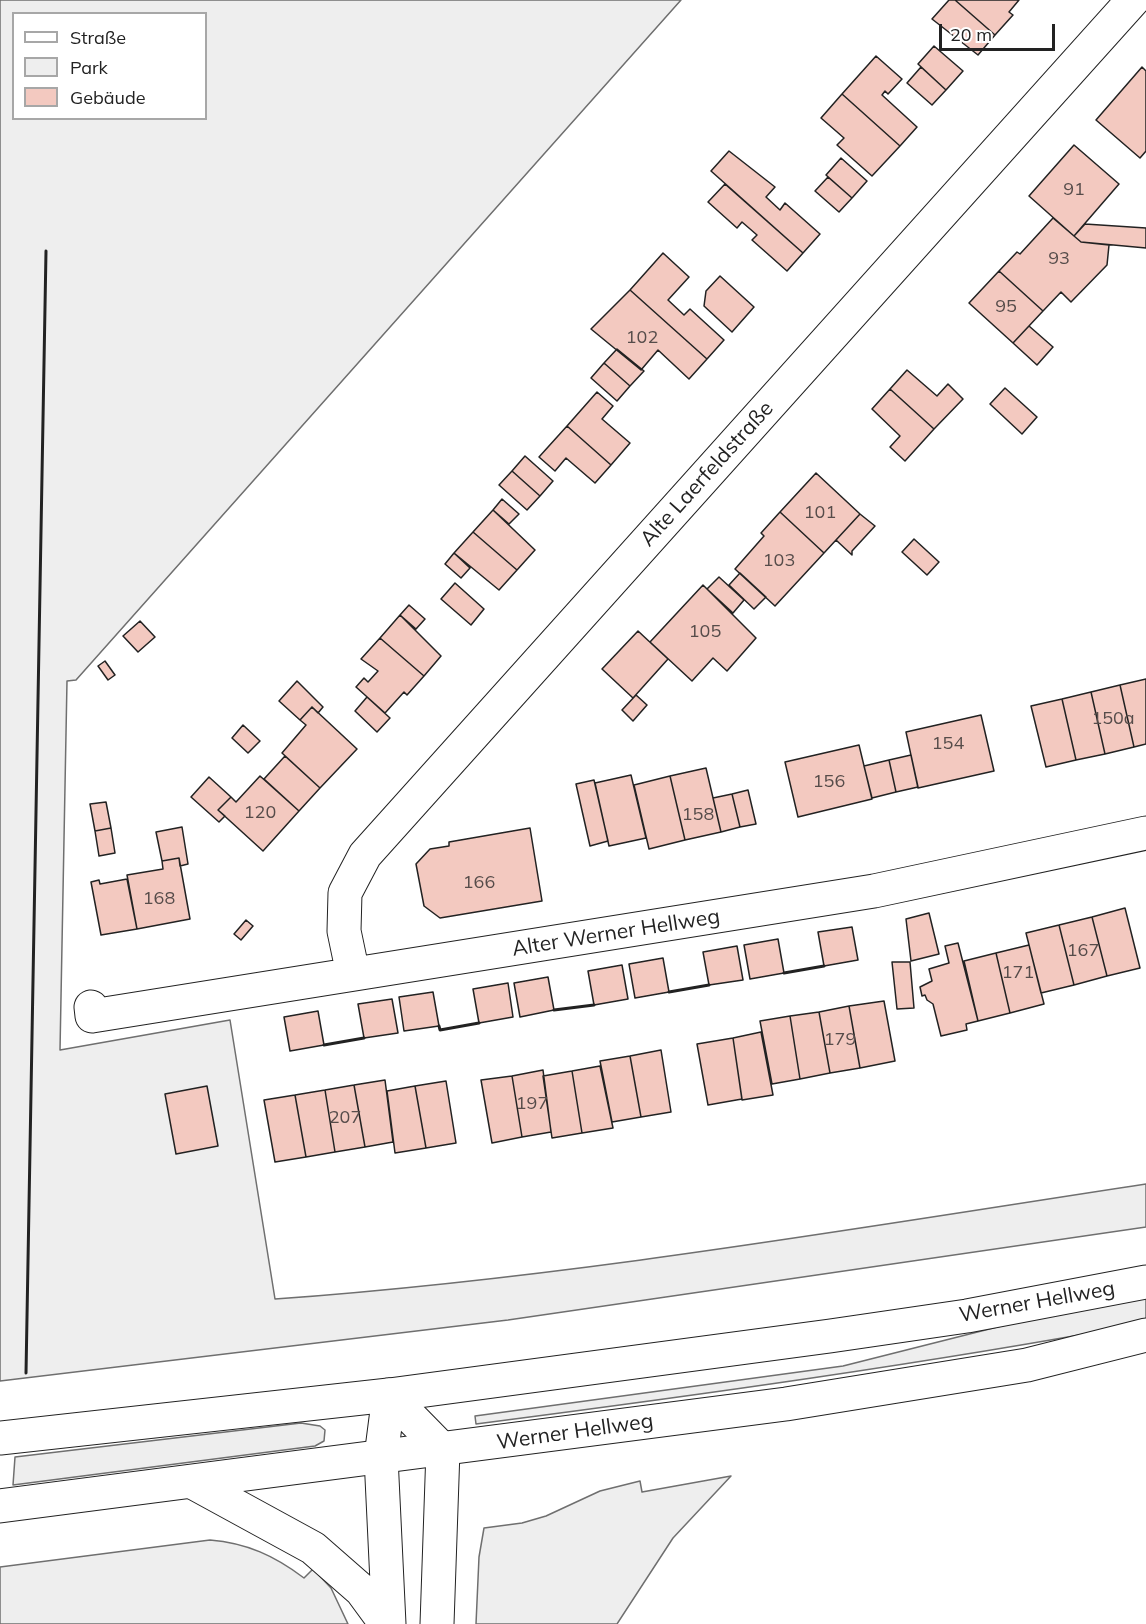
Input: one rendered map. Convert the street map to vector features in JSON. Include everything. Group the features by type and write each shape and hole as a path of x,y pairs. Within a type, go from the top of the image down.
{"main road":[{"name":"Alte Laerfeldstraße","path":"352,974 344,931 345,893 365,855 1133,0"},
{"name":"Alter Werner Hellweg","path":"91,1007 92,1016 874,891 1146,833"},
{"name":"Werner Hellweg","path":"8,1437 389,1395 864,1331 1060,1300 1146,1282"},
{"name":"Werner Hellweg","path":"6,1505 194,1483 821,1399 1027,1365 1146,1335"},
{"path":"389,1395 443,1450 437,1624"},
{"path":"387,1624 381,1457 389,1395"},
{"path":"194,1483 313,1548 361,1590 387,1624"}],"green space":[{"path":"0,0 681,0 76,680 67,681 60,1050 230,1020 275,1299 384,1290 603,1265 1146,1184 1146,1227 508,1320 0,1381"},
{"path":"1146,1297 1146,1323 812,1378 476,1424 475,1416 843,1366 1021,1321"},
{"path":"301,1423 320,1426 325,1430 324,1441 315,1446 13,1485 15,1457"},
{"path":"731,1476 673,1538 617,1624 476,1624 479,1557 484,1528 522,1523 546,1516 600,1491 640,1481 642,1492"},
{"path":"210,1540 236,1544 260,1552 304,1578 313,1569 331,1588 348,1624 0,1624 0,1567"}],"building":[{"path":"949,0 955,0 995,35 978,55 932,19"},
{"path":"955,0 1019,0 1009,12 1013,15 995,35"},
{"path":"934,46 963,71 946,90 918,64"},
{"path":"876,56 902,79 888,94 885,91 882,95 917,127 900,146 842,94"},
{"path":"921,67 946,90 932,105 907,83"},
{"path":"1142,67 1146,71 1146,151 1140,158 1096,120"},
{"path":"842,94 900,146 872,176 837,145 844,138 821,118"},
{"path":"1074,145 1119,184 1074,236 1029,196"},
{"path":"729,151 775,187 766,197 780,210 785,203 820,234 803,253 711,171"},
{"path":"841,158 867,181 852,198 826,175"},
{"path":"828,177 852,198 839,212 815,191"},
{"path":"725,184 803,253 787,271 752,240 757,235 742,222 737,228 708,202"},
{"path":"1053,218 1081,242 1109,245 1107,265 1071,302 1061,292 1043,311 999,271 1017,252 1020,254"},
{"path":"1085,224 1146,228 1146,248 1081,242 1074,236"},
{"path":"663,253 689,277 668,300 684,315 690,309 724,340 707,359 630,290"},
{"path":"999,271 1043,311 1013,343 969,303"},
{"path":"720,276 754,307 732,332 704,306 706,291"},
{"path":"630,290 707,359 689,379 658,350 641,370 591,329"},
{"path":"1029,326 1053,347 1037,365 1013,343"},
{"path":"617,349 644,371 630,386 604,363"},
{"path":"604,363 630,386 617,401 591,378"},
{"path":"907,370 937,396 948,384 963,399 934,429 890,389"},
{"path":"1005,388 1037,417 1022,434 990,404"},
{"path":"890,389 934,429 905,461 890,447 900,436 872,409"},
{"path":"597,392 613,406 602,419 630,443 611,465 567,426"},
{"path":"567,426 611,465 595,483 566,458 555,471 539,457"},
{"path":"525,456 553,481 540,496 512,471"},
{"path":"512,471 540,496 527,510 499,485"},
{"path":"816,473 860,514 824,553 780,512"},
{"path":"502,499 519,514 509,524 493,510"},
{"path":"493,510 535,550 517,570 473,532"},
{"path":"780,512 824,553 775,606 735,569 764,536 761,533"},
{"path":"860,514 875,526 852,551 852,555 836,540"},
{"path":"473,532 517,570 499,590 454,553"},
{"path":"914,539 939,562 927,575 902,552"},
{"path":"454,553 470,568 461,578 445,564"},
{"path":"740,573 766,597 754,609 729,585"},
{"path":"719,577 744,600 733,613 707,589"},
{"path":"455,583 484,609 471,625 441,599"},
{"path":"703,585 756,638 727,671 713,658 692,681 650,642"},
{"path":"409,605 425,619 416,629 400,615"},
{"path":"400,615 441,656 424,676 380,638"},
{"path":"140,621 155,637 138,652 123,636"},
{"path":"638,631 668,659 633,698 602,669"},
{"path":"380,638 424,676 407,695 404,692 385,713 356,687 364,678 368,682 378,671 361,659"},
{"path":"105,661 115,675 108,680 98,666"},
{"path":"1146,679 1146,744 1134,747 1120,685"},
{"path":"297,681 323,707 318,713 312,707 300,720 279,701"},
{"path":"1120,685 1134,747 1105,754 1091,692"},
{"path":"1091,692 1105,754 1076,760 1062,699"},
{"path":"636,695 647,705 633,721 622,710"},
{"path":"367,697 390,718 377,732 355,711"},
{"path":"1062,699 1076,760 1046,767 1031,706"},
{"path":"312,707 357,749 320,788 282,753 306,725 300,720"},
{"path":"981,715 994,771 918,788 906,732"},
{"path":"243,725 260,741 248,753 232,738"},
{"path":"859,745 872,799 798,817 785,762"},
{"path":"911,755 918,787 896,792 889,760"},
{"path":"285,756 320,788 299,811 264,779"},
{"path":"889,760 896,792 872,798 864,766"},
{"path":"706,768 721,832 685,840 670,776"},
{"path":"631,775 646,838 609,846 595,783"},
{"path":"260,776 299,811 263,851 218,810 231,797 236,802"},
{"path":"670,776 685,840 649,849 634,785"},
{"path":"209,777 231,797 218,810 225,816 219,822 191,797"},
{"path":"594,780 608,841 590,846 576,784"},
{"path":"748,790 756,824 740,827 732,794"},
{"path":"732,794 740,827 721,832 713,798"},
{"path":"106,802 111,828 95,831 90,804"},
{"path":"182,827 188,864 180,866 179,858 162,861 156,832"},
{"path":"111,828 115,853 99,856 95,831"},
{"path":"530,828 542,901 440,918 424,906 416,864 430,849 449,846 449,842"},
{"path":"179,858 190,919 137,929 127,875 163,869 162,861"},
{"path":"127,879 137,929 101,935 91,882 99,880 100,884"},
{"path":"1125,908 1140,968 1107,976 1092,917"},
{"path":"929,913 939,954 911,961 906,919"},
{"path":"1092,917 1107,976 1074,985 1059,925"},
{"path":"246,920 253,926 241,940 234,934"},
{"path":"1059,925 1074,985 1041,993 1026,933"},
{"path":"852,927 858,960 824,966 818,932"},
{"path":"778,939 784,973 750,979 744,945"},
{"path":"958,943 978,1021 966,1024 967,1030 941,1036 933,1004 927,1000 925,995 922,996 920,987 932,981 929,969 949,963 945,946"},
{"path":"1029,945 1044,1004 1010,1013 996,953"},
{"path":"737,946 743,980 709,985 703,952"},
{"path":"996,953 1010,1013 978,1021 964,961"},
{"path":"663,958 669,992 635,998 629,964"},
{"path":"892,962 910,962 914,1008 897,1009"},
{"path":"622,965 628,999 594,1005 588,971"},
{"path":"548,977 554,1010 520,1017 514,983"},
{"path":"508,983 513,1017 479,1023 473,989"},
{"path":"433,992 439,1026 404,1031 399,997"},
{"path":"392,999 398,1033 364,1038 358,1004"},
{"path":"884,1001 895,1061 860,1068 849,1006"},
{"path":"849,1006 860,1068 830,1073 819,1012"},
{"path":"318,1011 324,1045 290,1051 284,1017"},
{"path":"819,1012 830,1073 800,1079 790,1016"},
{"path":"790,1016 800,1079 772,1084 760,1021"},
{"path":"761,1032 773,1095 742,1100 733,1038"},
{"path":"733,1038 742,1099 708,1105 697,1044"},
{"path":"661,1050 671,1112 641,1117 630,1056"},
{"path":"630,1056 641,1117 612,1122 600,1061"},
{"path":"600,1066 613,1128 582,1133 572,1071"},
{"path":"543,1070 551,1132 522,1137 512,1076"},
{"path":"572,1071 582,1133 552,1138 543,1076"},
{"path":"512,1076 522,1137 492,1143 481,1080"},
{"path":"385,1080 393,1142 365,1147 354,1085"},
{"path":"446,1081 456,1143 426,1148 415,1086"},
{"path":"354,1085 365,1147 335,1152 325,1090"},
{"path":"207,1086 218,1146 176,1154 165,1094"},
{"path":"415,1086 426,1148 395,1153 387,1091"},
{"path":"325,1090 335,1152 306,1157 295,1095"},
{"path":"295,1095 306,1157 275,1162 264,1100"}],"wall":[{"path":"26,1373 46,251"},
{"path":"784,973 824,966"},
{"path":"669,992 709,985"},
{"path":"554,1010 594,1005"},
{"path":"439,1026 440,1030 479,1023"},
{"path":"324,1045 364,1038"}]}
